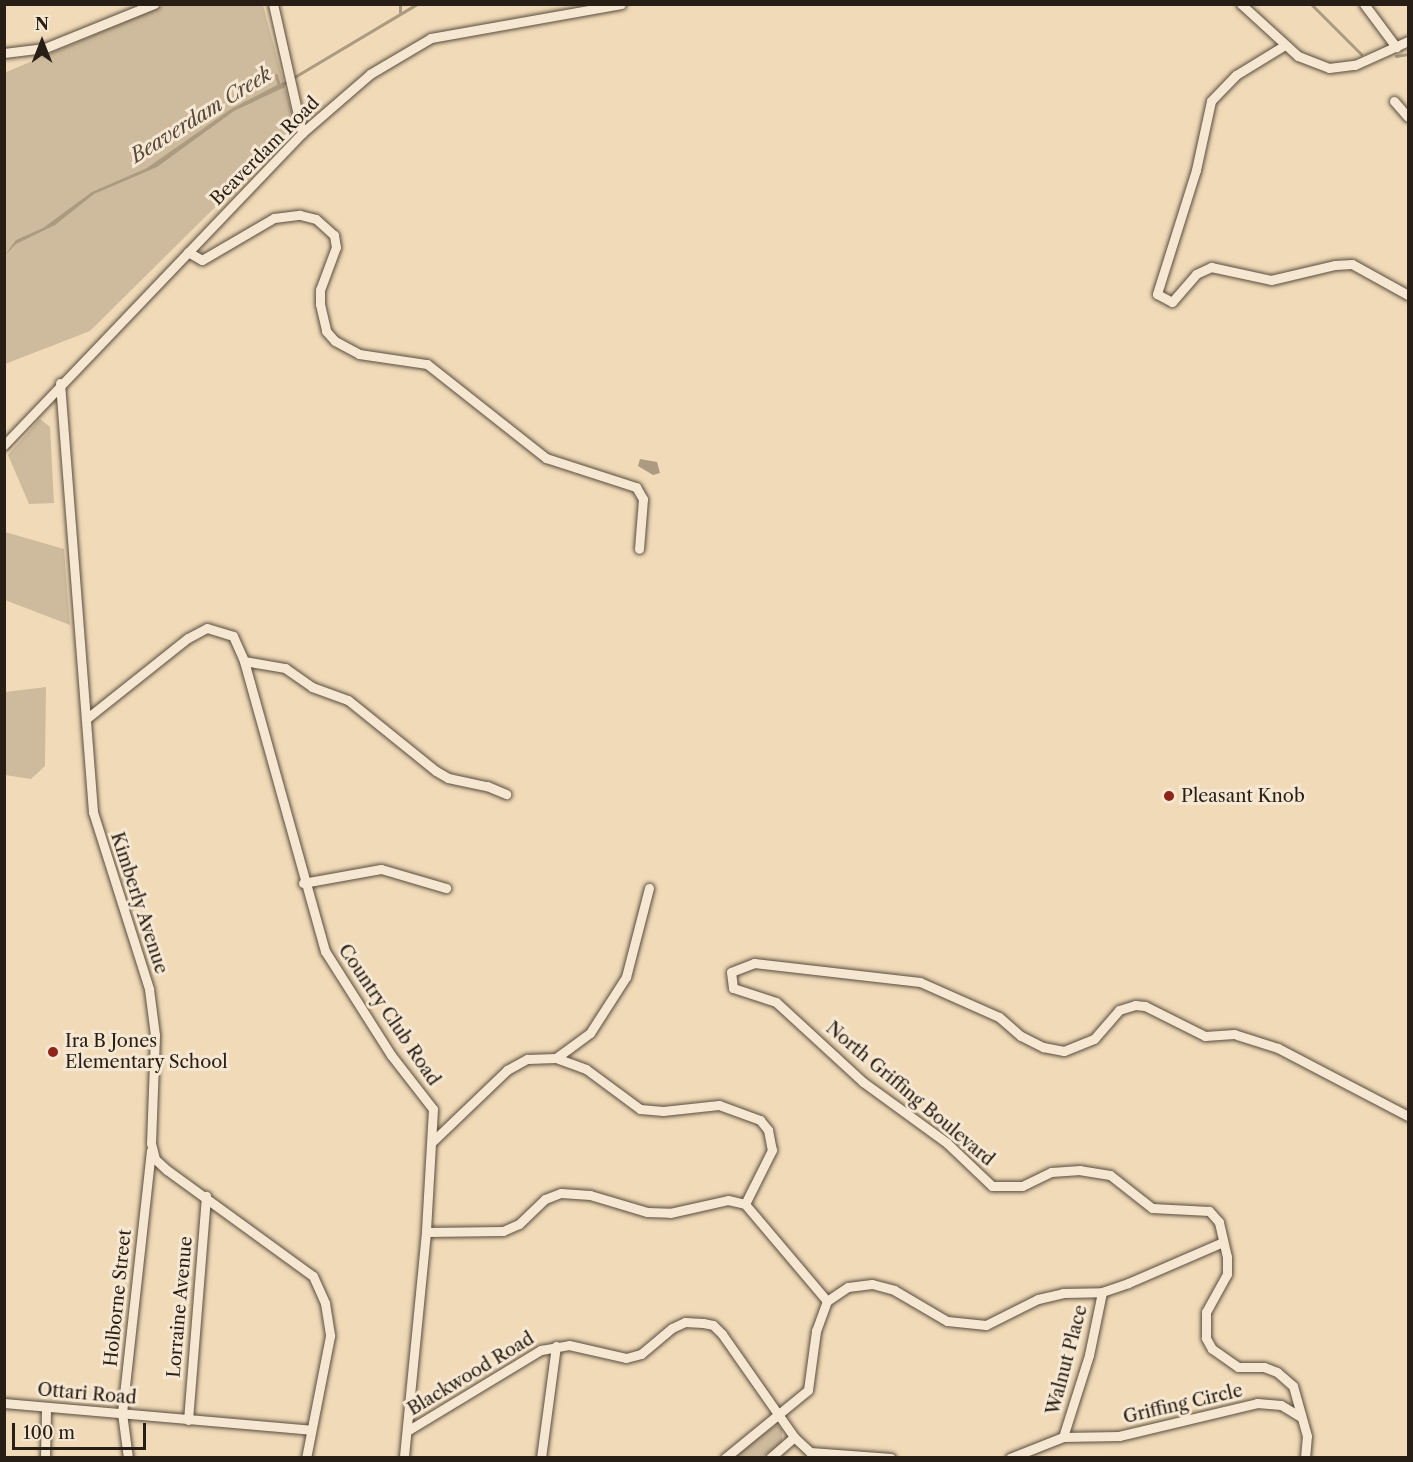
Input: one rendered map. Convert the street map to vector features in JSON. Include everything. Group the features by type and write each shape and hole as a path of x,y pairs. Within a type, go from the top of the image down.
{"street":[{"path":"4,53 45,48 135,8 154,4"},
{"path":"273,4 302,133"},
{"name":"Beaverdam Road","path":"4,445 60,383 302,133 370,74 431,38 621,4"},
{"path":"1241,4 1298,56 1329,68 1355,65 1408,41"},
{"path":"1364,4 1396,47"},
{"path":"1285,45 1236,75 1211,102 1192,181 1157,294 1172,302 1196,274 1212,267 1271,280 1335,265 1352,264 1408,295"},
{"path":"1394,101 1408,117"},
{"path":"188,252 202,260 274,218 300,215 316,219 334,235 336,247 320,290 320,304 326,331 335,341 359,354 427,364 546,458 636,487 643,499 639,549"},
{"name":"Kimberly Avenue","path":"60,383 93,812 148,989 155,1035 152,1143 155,1158 166,1170 206,1196 313,1276 325,1303 330,1336 306,1458"},
{"name":"Country Club Road","path":"86,719 188,638 207,628 233,636 244,661 303,883 325,951 391,1055 433,1109 433,1141 426,1232 404,1458"},
{"path":"244,661 285,668 312,687 348,700 442,775 506,794"},
{"path":"303,883 381,869 446,888"},
{"path":"556,1058 590,1033 626,977 649,888"},
{"name":"North Griffing Boulevard","path":"1301,1417 1293,1386 1277,1372 1263,1367 1238,1367 1212,1349 1206,1338 1206,1312 1227,1274 1219,1222 1209,1211 1152,1208 1110,1174 1066,1169 1022,1186 992,1186 947,1143 863,1082 784,1009 733,988 730,972 754,963 920,982 999,1017 1021,1036 1042,1047 1064,1051 1094,1039 1119,1010 1145,1006 1192,1032 1205,1036 1246,1036 1278,1048 1408,1116"},
{"path":"433,1141 507,1070 527,1059 556,1058 586,1069 640,1109 663,1111 719,1105 760,1120 768,1130 772,1150 746,1204"},
{"name":"Holborne Street","path":"128,1458 122,1413 152,1143"},
{"path":"426,1232 503,1231 519,1224 546,1199 561,1193 590,1195 647,1212 670,1213 728,1200 746,1204 827,1301"},
{"name":"Lorraine Avenue","path":"188,1420 206,1196"},
{"path":"725,1458 782,1414 808,1389 816,1331 827,1301 848,1287 872,1284 894,1290 947,1321 986,1325 1038,1299 1063,1293 1102,1292 1223,1242"},
{"name":"Walnut Place","path":"1063,1437 1089,1356 1102,1292"},
{"name":"Blackwood Road","path":"407,1431 540,1350 556,1346 626,1358 640,1354 672,1328 685,1322 713,1325 782,1414 794,1437"},
{"path":"541,1458 556,1346"},
{"name":"Ottari Road","path":"4,1403 311,1430"},
{"name":"Griffing Circle","path":"1063,1437 1119,1436 1257,1403 1281,1405 1301,1417"},
{"path":"45,1458 46,1408"},
{"path":"1301,1417 1307,1436 1305,1458"},
{"path":"770,1458 794,1437 810,1452 891,1458"},
{"path":"1010,1458 1063,1437"}],"shaded area":[{"path":"165,5 263,5 294,121 289,134 90,331 5,364 4,73"},
{"path":"283,82 285,87 234,111 157,167 94,194 55,225 16,244 5,255 16,240 43,228 92,192 147,168 231,109"},
{"path":"40,419 50,427 54,503 29,504 8,455"},
{"path":"640,459 657,462 660,473 653,475 638,466"},
{"path":"5,532 64,549 70,625 5,600"},
{"path":"46,687 45,766 31,779 5,775 5,692"},
{"path":"776,1425 782,1429 782,1442 762,1457 730,1458"}],"waterway":[{"name":"Beaverdam Creek","path":"400,4 400,12"},
{"name":"Beaverdam Creek","path":"281,85 417,4"},
{"path":"1311,4 1361,54"},
{"path":"1396,56 1408,54"},
{"path":"276,75 279,86"}],"place":[{"name":"Pleasant Knob","path":"1169,796"},
{"name":"Ira B Jones Elementary School","path":"53,1052"}]}
